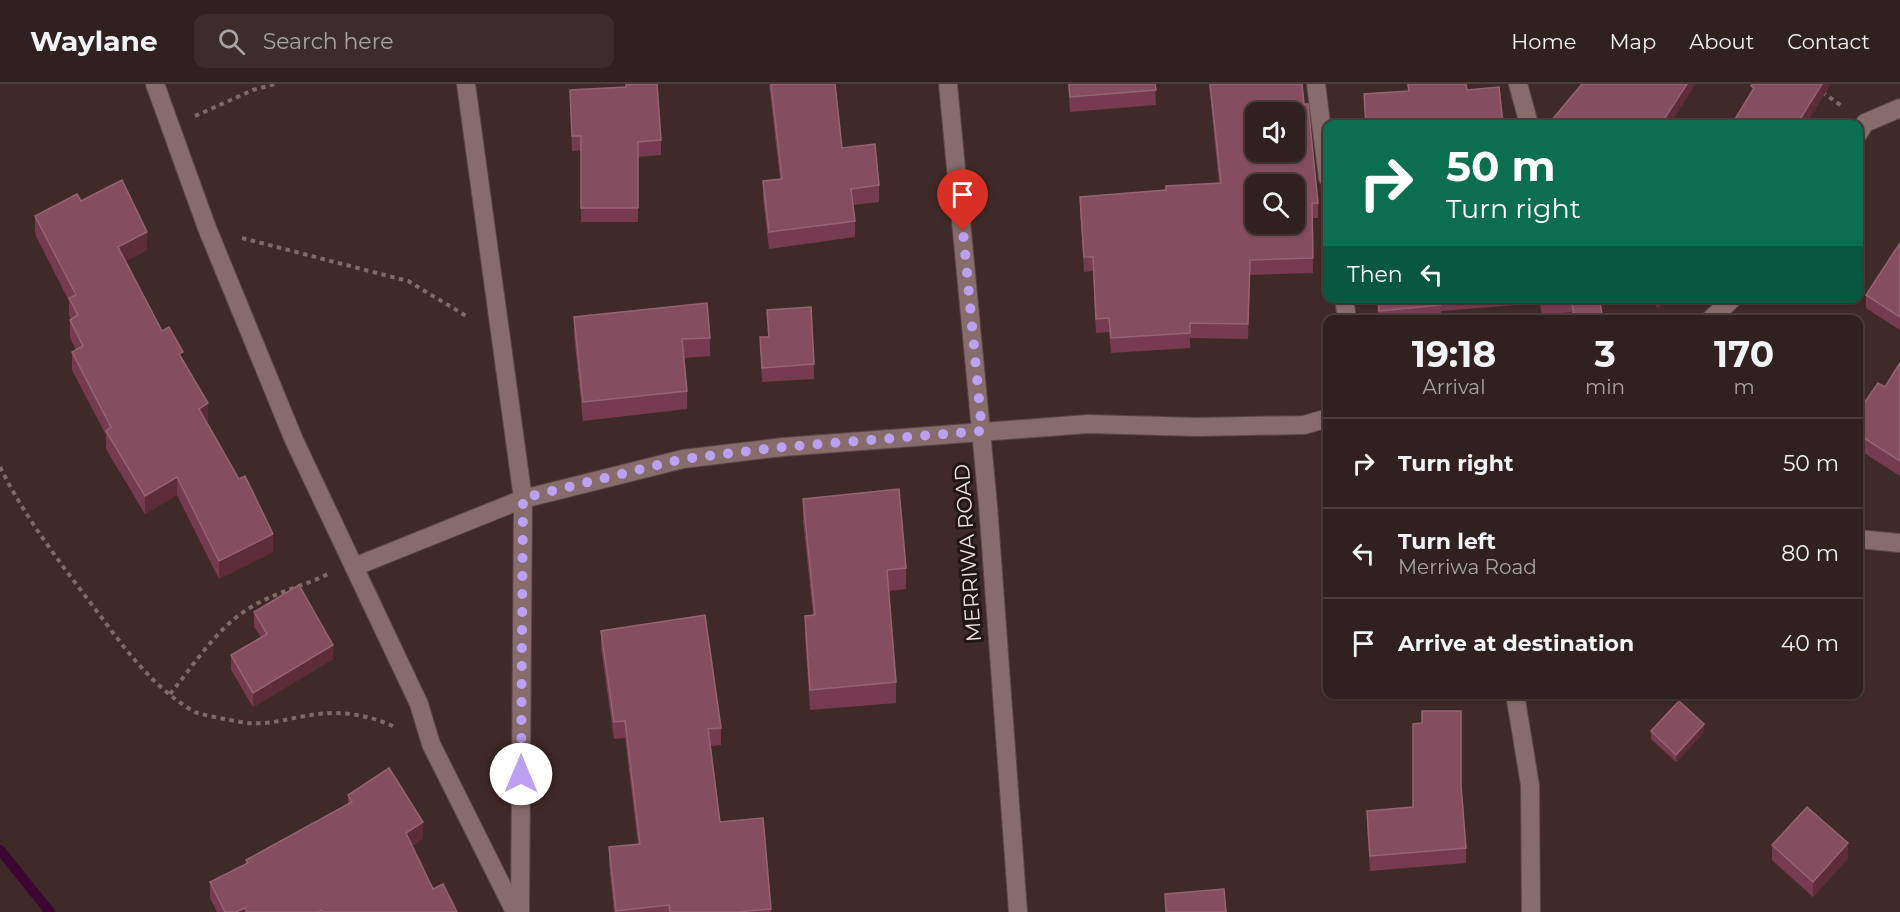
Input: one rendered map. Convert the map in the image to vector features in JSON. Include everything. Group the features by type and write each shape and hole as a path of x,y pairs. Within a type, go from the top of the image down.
{"street":[{"path":"155,84 207,228 294,440 418,704 431,744 515,912"},
{"path":"466,84 523,498 520,912"},
{"name":"MERRIWA ROAD","path":"948,84 982,431 1018,912"},
{"path":"1316,84 1323,139"},
{"path":"1518,84 1528,120"},
{"path":"1863,128 1900,109"},
{"path":"1715,315 1728,303"},
{"path":"353,565 523,498 683,459 783,447 1088,424 1197,428 1304,425 1323,419"},
{"path":"1863,539 1900,543"},
{"path":"1516,699 1530,785 1531,912"}],"path":[{"path":"171,125 252,90 275,84"},
{"path":"1821,91 1852,120"},
{"path":"207,228 408,281 465,314 500,341"},
{"path":"0,467 20,507 67,575 124,649 170,694 200,714 248,723 275,723 339,712 381,720 431,744"},
{"path":"170,694 219,634 241,614 261,602 353,565"}],"building":[{"path":"626,84 657,84 661,140 638,142 638,208 581,208 581,136 572,136 570,90 626,87"},
{"path":"771,84 835,84 842,148 875,144 879,185 851,189 855,221 769,232 763,181 782,179"},
{"path":"1069,84 1155,84 1156,90 1070,97"},
{"path":"1210,84 1302,84 1304,102 1245,102 1245,162 1305,162 1305,104 1308,104 1318,203 1312,203 1313,258 1250,260 1248,324 1190,323 1190,333 1111,338 1109,318 1096,319 1093,257 1084,257 1080,197 1166,190 1166,186 1221,183"},
{"path":"1408,84 1466,84 1467,90 1499,87 1503,120 1366,120 1364,94 1409,91"},
{"path":"1582,84 1687,84 1664,120 1552,120"},
{"path":"1752,84 1822,84 1800,120 1734,120 1754,88"},
{"path":"122,180 147,232 118,247 162,331 169,327 183,352 179,354 208,403 199,409 239,479 245,476 273,534 219,561 177,477 145,496 106,431 111,427 72,352 83,346 70,320 78,315 69,298 76,295 35,216 77,194 81,201"},
{"path":"1900,243 1900,317 1866,295"},
{"path":"707,303 710,338 682,339 687,391 583,402 574,317"},
{"path":"1378,303 1441,303 1441,305 1379,311"},
{"path":"1572,303 1600,303 1602,315 1574,315"},
{"path":"811,307 814,364 762,368 760,337 769,337 767,310"},
{"path":"1900,363 1900,461 1863,437 1863,405 1878,383 1885,387"},
{"path":"899,489 906,568 887,570 896,682 810,690 805,616 815,615 803,499"},
{"path":"299,585 333,645 253,693 231,655 267,634 254,612"},
{"path":"705,615 721,728 708,729 720,822 763,818 771,909 737,912 670,912 669,905 616,911 609,847 640,844 625,721 614,722 601,631"},
{"path":"1679,701 1704,724 1676,755 1651,731"},
{"path":"1422,711 1461,711 1461,785 1466,848 1370,856 1367,811 1413,807 1413,724 1422,723"},
{"path":"389,768 423,822 406,833 433,889 443,884 457,912 322,912 321,910 318,912 247,912 245,908 236,912 225,912 210,882 248,863 246,860 352,802 348,795"},
{"path":"1807,807 1848,843 1813,882 1772,845"},
{"path":"1224,889 1226,912 1166,912 1165,894"}],"waterway":[{"path":"0,850 50,912"}],"route":[{"path":"521,774 523,498 683,459 783,447 982,431 963,231"}]}
